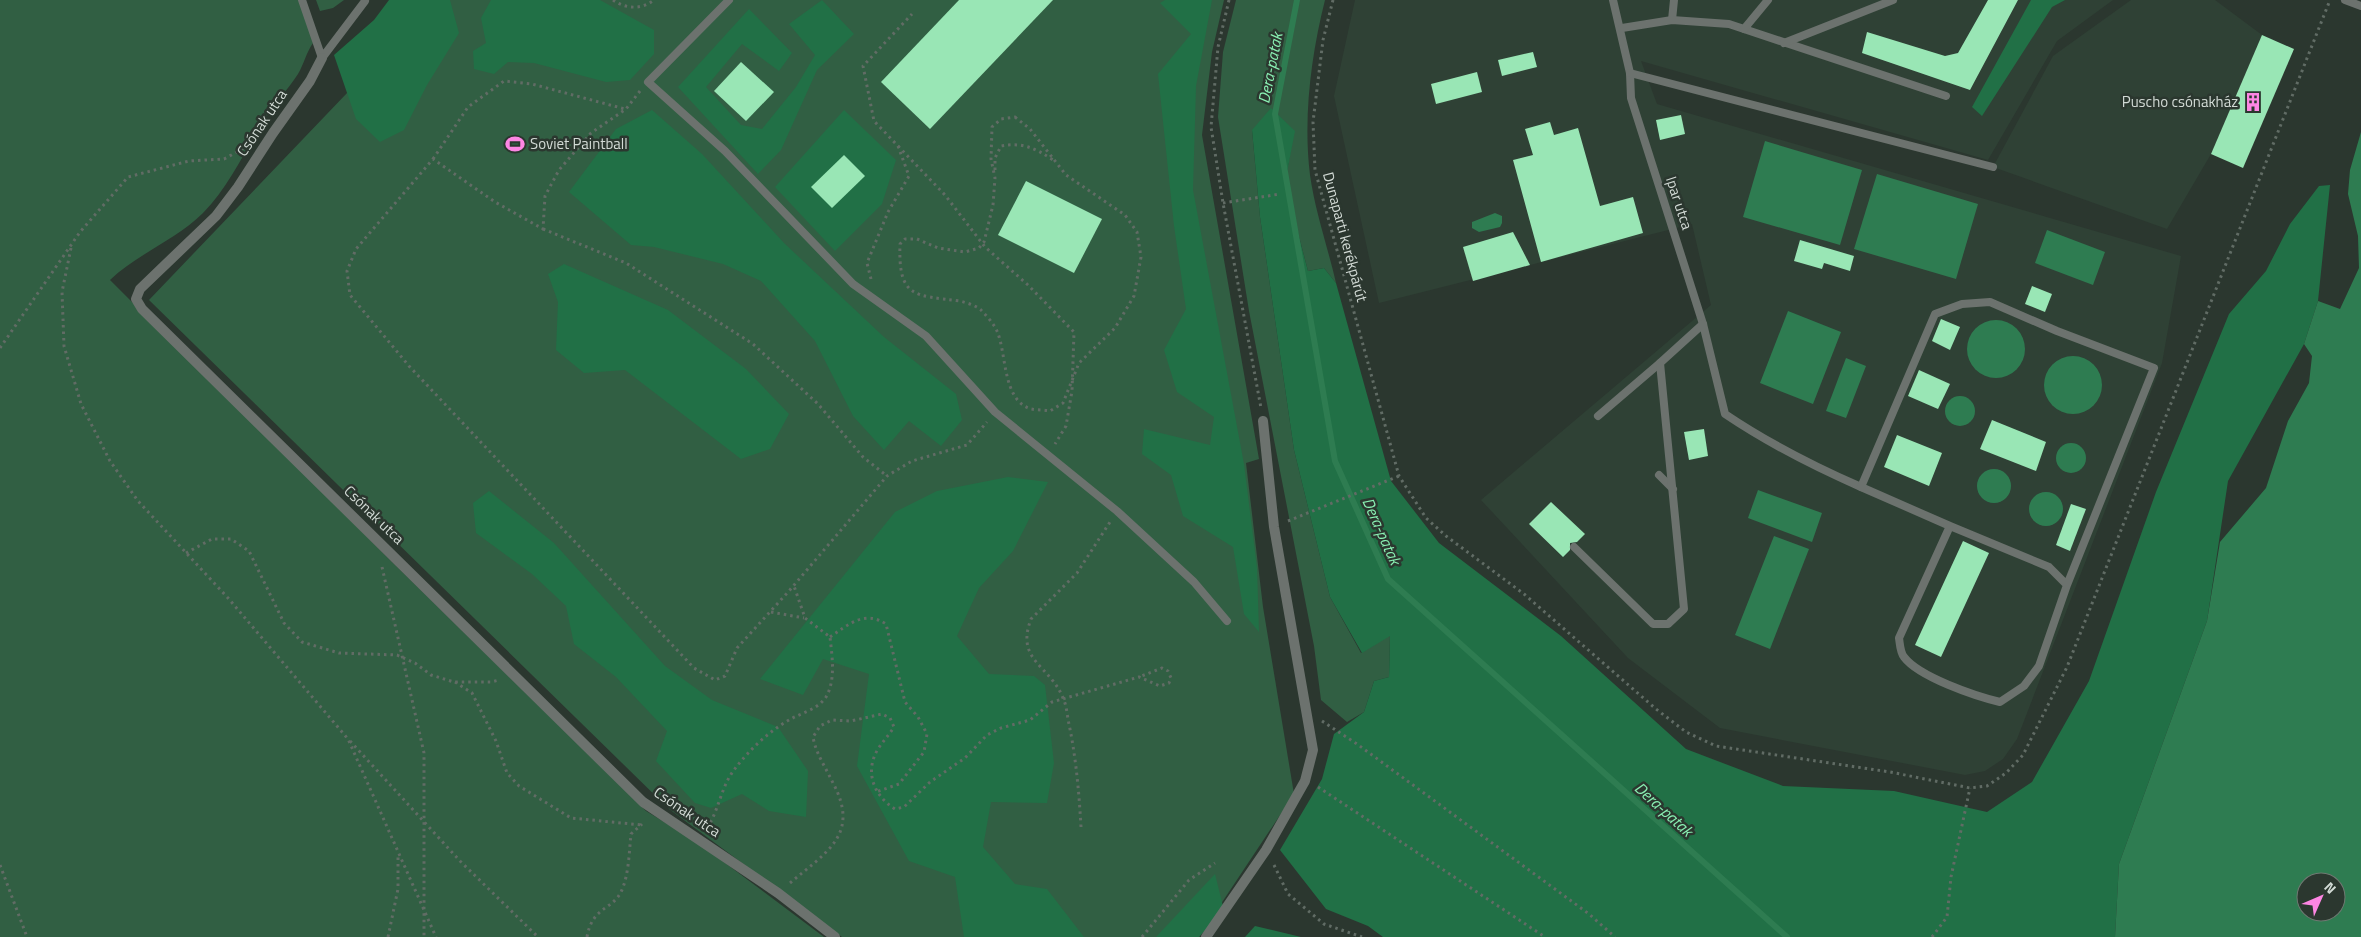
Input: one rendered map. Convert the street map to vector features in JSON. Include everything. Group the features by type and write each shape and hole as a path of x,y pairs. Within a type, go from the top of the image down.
{"street":[{"name":"Csónak utca","path":"322,58 310,81 216,216 140,289 136,299 142,309 656,812 778,894 835,937"},
{"path":"1206,937 1266,850 1305,781 1313,750 1274,527 1263,421"}],"lane":[{"path":"302,0 322,58"},
{"path":"729,0 648,82 725,151 853,284 926,336 995,412 1117,511 1194,582 1227,621"},
{"name":"Ipar utca","path":"1613,0 1622,28 1630,73 1631,98 1703,324 1725,414 1754,434 1802,460 1861,487"},
{"path":"1672,20 1674,0"},
{"path":"1744,29 1768,0"},
{"path":"1784,43 1893,0"},
{"path":"2345,0 2361,6"},
{"path":"322,58 365,1"},
{"path":"1622,28 1672,20 1730,24 1946,96"},
{"path":"1630,73 1993,167"},
{"path":"1950,526 1899,638 1902,655 1911,665 1970,695 2000,702 2024,686 2039,666 2068,585 2154,368 2057,331 1990,302 1962,304 1935,314 1861,487 2049,567 2068,585"},
{"path":"1598,416 1703,324"},
{"path":"1574,547 1653,624 1668,624 1684,609 1660,363"},
{"path":"1659,475 1672,489"}],"path":[{"path":"612,0 630,8 644,6 654,0"},
{"path":"1229,0 1218,48 1211,127 1223,204 1263,421"},
{"name":"Dunaparti kerékpárút","path":"1302,516 1398,476 1315,170 1313,122 1323,40 1333,0"},
{"path":"912,14 863,66 874,121 945,194 985,247 1028,285 1074,332 1072,391 1066,426 1048,455"},
{"path":"626,109 532,84 504,81 468,107 433,159 356,249 347,271 350,295 409,366 694,668 715,680 725,676 737,648 794,586 887,476 912,461 967,445 995,412"},
{"path":"543,229 545,196 559,170 591,133 626,109 648,82"},
{"path":"995,178 991,159 992,127 1001,119 1014,117 1030,128 1066,175 1125,215 1137,232 1141,258 1134,296 1115,328 1079,363 1063,403 1050,411 1030,408 1015,397 996,330 980,308 968,303 917,295 905,283 899,265 900,244 905,239 917,239 938,248 965,252 979,248 984,242 993,205 995,178 995,158 1001,146 1013,144 1027,145 1055,162"},
{"path":"0,348 71,248 80,232 128,177 189,161 224,159 248,146"},
{"path":"876,299 867,263 888,212 909,176 898,146"},
{"path":"433,159 495,202 543,229 626,263 753,344 818,404 863,457 887,476"},
{"path":"1223,204 1280,194"},
{"path":"71,248 62,292 64,346 81,404 110,460 138,501 186,553 348,739 460,861 538,937"},
{"path":"1081,827 1076,755 1064,698 1055,683 1032,659 1026,643 1027,628 1031,619 1078,573 1117,511"},
{"path":"186,553 212,539 231,539 249,550 284,623 302,642 339,654 402,657 415,662 431,675 454,682 472,693 496,741 507,773 518,786 571,818 642,824"},
{"path":"381,565 424,753 424,937"},
{"path":"794,586 804,618"},
{"path":"771,612 804,618 830,637"},
{"path":"830,637 866,617 876,617 886,624 905,702 918,717 927,734 924,752 899,784 876,792"},
{"path":"700,840 714,818 726,784 734,770 768,734 791,718 809,712 825,697 832,681 830,637"},
{"path":"778,894 833,846 840,836 843,809 836,789 814,747 813,738 820,726 832,720 851,721 882,714 890,718 894,726 877,750 871,774 876,792 883,802 895,809 904,808 930,782 965,758 987,735 1001,728 1030,720 1052,702 1138,677 1162,668 1168,670 1171,678 1169,683 1160,686 1138,677"},
{"path":"454,682 491,682"},
{"path":"1307,712 1357,744 1589,914 1615,937"},
{"path":"348,739 436,937"},
{"path":"1305,781 1323,789 1545,937"},
{"path":"1932,937 1947,917 1951,877 1970,788"},
{"path":"587,937 589,923 620,894 626,876 631,834 656,812"},
{"path":"1266,850 1288,894 1324,924 1362,937"},
{"path":"388,937 398,889 398,853"},
{"path":"1142,937 1189,880 1215,863"},
{"path":"0,865 27,937"}],"shaded area":[{"path":"0,0 302,0 313,43 298,74 266,117 228,182 212,203 192,223 132,262 110,280 389,559 646,811 697,842 824,937 0,937"},
{"path":"316,0 344,0 333,8 320,11"},
{"path":"389,0 450,0 459,33 427,85 404,130 380,142 356,119 334,55 374,20"},
{"path":"429,0 1224,0 1212,52 1202,135 1259,459 1246,463 1263,607 1294,794 1199,937 842,937 669,809 149,300 348,92"},
{"path":"491,0 600,0 654,30 654,54 630,80 606,82 534,63 508,62 494,74 474,69 473,51 486,43 481,18"},
{"path":"822,0 854,34 817,70 781,150 758,174 678,87 749,9 792,53 779,71 742,44 706,87 741,125 762,129 796,87 815,55 789,24"},
{"path":"1165,0 1212,0 1196,86 1193,190 1244,464 1257,568 1259,632 1244,614 1233,547 1183,516 1171,475 1142,454 1144,429 1210,445 1214,417 1177,392 1164,350 1186,309 1174,226 1158,74 1191,34 1160,3"},
{"path":"1236,0 1325,0 1312,65 1307,131 1310,175 1315,202 1336,283 1324,268 1308,271 1285,183 1294,131 1252,130 1260,217 1294,450 1330,597 1361,653 1390,635 1389,677 1374,681 1364,712 1347,722 1321,700 1314,646 1249,311 1218,117 1223,52"},
{"path":"1355,0 2113,0 2057,41 1988,160 1641,61 1657,104 2181,256 2162,363 2017,739 2003,759 1985,771 1965,775 1720,728 1628,658 1481,500 1711,305 1692,224 1379,303 1334,96"},
{"path":"2031,0 2065,0 2052,7 1982,116 1972,107"},
{"path":"2131,0 2215,0 2262,35 2211,154 2167,229 1993,167 2053,56"},
{"path":"1271,108 1295,131 1285,183 1308,271 1324,268 1336,283 1391,481 1439,543 1561,636 1686,749 1783,786 1894,791 1987,812 2032,782 2089,681 2156,492 2229,314 2266,271 2290,224 2319,186 2330,185 2318,301 2304,344 2228,481 2207,621 2119,864 2115,937 1383,937 1368,926 1326,909 1280,850 1322,779 1334,734 1364,712 1374,681 1389,677 1390,636 1362,653 1330,597 1294,450 1260,217 1252,130"},
{"path":"652,110 702,154 784,243 884,337 956,394 962,420 941,446 909,421 884,450 853,416 815,341 761,281 723,264 654,247 631,245 569,192 616,129"},
{"path":"844,110 896,160 882,204 835,251 775,187"},
{"path":"2361,132 2361,937 2115,937 2119,864 2207,621 2220,542 2266,488 2288,421 2309,383 2312,356 2304,344 2318,301 2340,309 2359,268 2358,236 2348,194 2350,170"},
{"path":"1765,141 1862,170 1840,245 1743,217"},
{"path":"1877,174 1978,204 1956,279 1854,249"},
{"path":"1495,213 1502,216 1500,227 1479,232 1472,228 1472,222"},
{"path":"2047,230 2105,252 2093,285 2035,263"},
{"path":"564,264 668,310 746,369 789,414 770,449 741,459 625,370 584,373 556,350 558,302 548,274"},
{"path":"1788,311 1841,332 1813,404 1760,383"},
{"path":"1996,320 2007,322 2020,333 2025,349 2023,360 2012,373 1996,378 1985,376 1972,365 1967,349 1969,338 1980,325"},
{"path":"2073,356 2084,358 2094,364 2100,374 2102,385 2100,396 2094,406 2084,412 2073,414 2062,412 2052,406 2046,396 2044,385 2046,374 2052,364 2062,358"},
{"path":"1846,358 1866,366 1846,418 1826,411"},
{"path":"1960,396 1971,400 1975,411 1971,422 1960,426 1949,422 1945,411 1949,400"},
{"path":"2071,443 2082,447 2086,458 2082,469 2071,473 2060,469 2056,458 2060,447"},
{"path":"1994,469 2001,470 2006,474 2010,479 2010,493 2006,498 2001,502 1994,503 1987,502 1982,498 1978,493 1977,486 1978,479 1982,474 1987,470"},
{"path":"1008,477 1048,482 1013,551 979,588 957,636 989,674 1034,676 1045,685 1054,763 1047,803 991,802 983,847 1015,884 1047,889 1084,937 964,937 955,877 909,861 857,766 869,674 823,659 803,695 760,679 895,512 937,491"},
{"path":"1758,490 1822,513 1812,542 1748,518"},
{"path":"489,491 554,543 665,666 712,700 778,727 808,771 806,817 769,811 742,794 711,808 695,803 656,761 667,731 616,677 574,644 566,606 532,574 476,533 473,503"},
{"path":"2046,492 2053,493 2058,497 2062,502 2062,516 2058,521 2053,525 2046,526 2039,525 2034,521 2030,516 2029,509 2030,502 2034,497 2039,493"},
{"path":"1774,536 1809,549 1770,649 1735,635"},
{"path":"1215,874 1224,910 1199,937 1156,937"},
{"path":"1255,926 1301,937 1245,937"}],"building":[{"path":"959,0 1053,0 930,129 881,82"},
{"path":"1988,0 2018,0 1970,90 1862,53 1867,32 1945,56 1958,53"},
{"name":"Puscho csónakház","path":"2262,35 2294,49 2243,168 2211,154"},
{"path":"1533,52 1537,67 1502,76 1498,60"},
{"path":"741,62 774,92 746,121 714,91"},
{"path":"1477,72 1482,92 1436,104 1431,84"},
{"path":"1681,115 1685,134 1660,140 1656,120"},
{"path":"1550,122 1554,135 1578,128 1600,206 1633,197 1643,233 1541,262 1513,160 1533,155 1525,129"},
{"path":"844,155 865,176 832,208 811,187"},
{"path":"1026,181 1102,219 1074,273 998,235"},
{"path":"1513,232 1530,265 1473,281 1463,247"},
{"path":"1800,240 1854,256 1850,271 1824,263 1822,269 1794,261"},
{"path":"2032,286 2052,294 2045,312 2025,304"},
{"path":"1941,319 1960,327 1950,350 1932,341"},
{"path":"1919,370 1950,384 1938,409 1908,396"},
{"path":"1992,420 2046,442 2036,471 1980,449"},
{"path":"1704,429 1708,456 1689,460 1684,432"},
{"path":"1897,435 1942,453 1929,486 1884,467"},
{"path":"1551,502 1585,534 1577,542 1570,543 1570,550 1563,557 1529,524"},
{"path":"2071,504 2086,509 2070,551 2056,545"},
{"path":"1963,541 1989,553 1941,657 1915,645"}],"waterway":[{"name":"Dera-patak","path":"1297,0 1275,114 1335,461 1388,579 1787,937"}],"place":[{"name":"Puscho csónakház","path":"2253,102"},
{"name":"Soviet Paintball","path":"515,144"}]}
